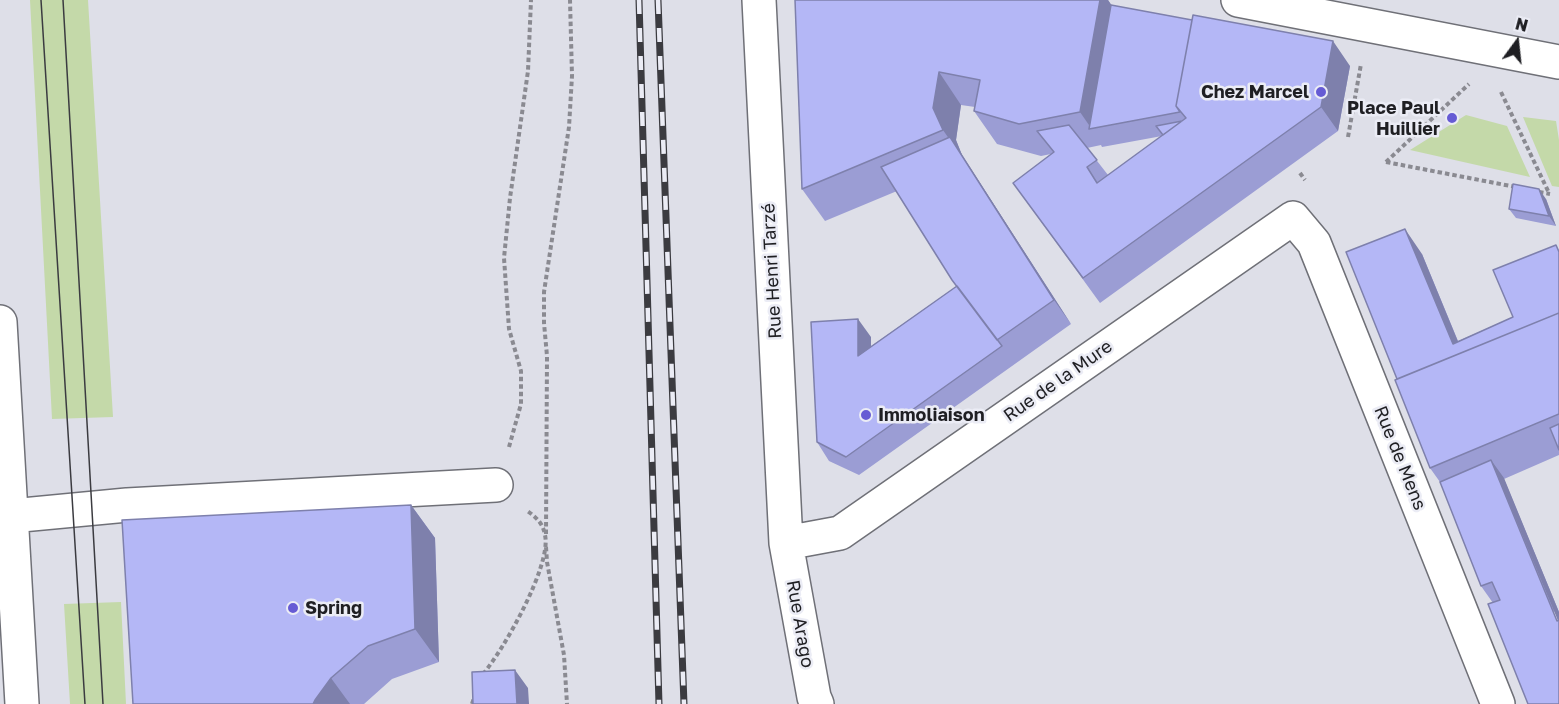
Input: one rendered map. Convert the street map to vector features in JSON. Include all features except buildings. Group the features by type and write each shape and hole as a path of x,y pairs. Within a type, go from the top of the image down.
{"street":[{"name":"Rue Henri Tarzé","path":"759,0 786,543"},
{"path":"1253,2 1559,62"},
{"name":"Rue de la Mure","path":"786,543 840,533 1293,218"},
{"name":"Rue de Mens","path":"1293,218 1314,243 1498,704"},
{"path":"0,322 6,517 22,704"},
{"path":"6,517 127,505 496,485"},
{"name":"Rue Arago","path":"786,543 814,698 817,704"}],"path":[{"path":"482,676 496,659 534,585 543,561 546,536 538,518 519,506 496,485 513,436 520,404 521,371 508,329 504,258 528,71 531,0"},
{"path":"567,704 564,655 547,562 547,356 544,292 569,127 572,76 570,0"},
{"path":"1348,137 1362,59"},
{"path":"1472,81 1386,162 1526,189"},
{"path":"1499,87 1550,194 1538,192"},
{"path":"472,704 478,685"}],"green space":[{"path":"30,0 88,0 113,417 52,419"},
{"path":"1466,115 1507,126 1530,177 1410,150"},
{"path":"1523,117 1556,121 1559,140 1559,187 1552,186"},
{"path":"121,602 126,704 70,704 64,604"}],"tram line":[{"path":"41,0 85,704"},
{"path":"63,0 103,704"}],"railway":[{"path":"639,0 659,704"},
{"path":"658,0 684,704"}],"place":[{"name":"Chez Marcel","path":"1321,92"},
{"name":"Place Paul Huillier","path":"1452,118"},
{"name":"Immoliaison","path":"866,415"},
{"name":"Spring","path":"293,608"}]}
